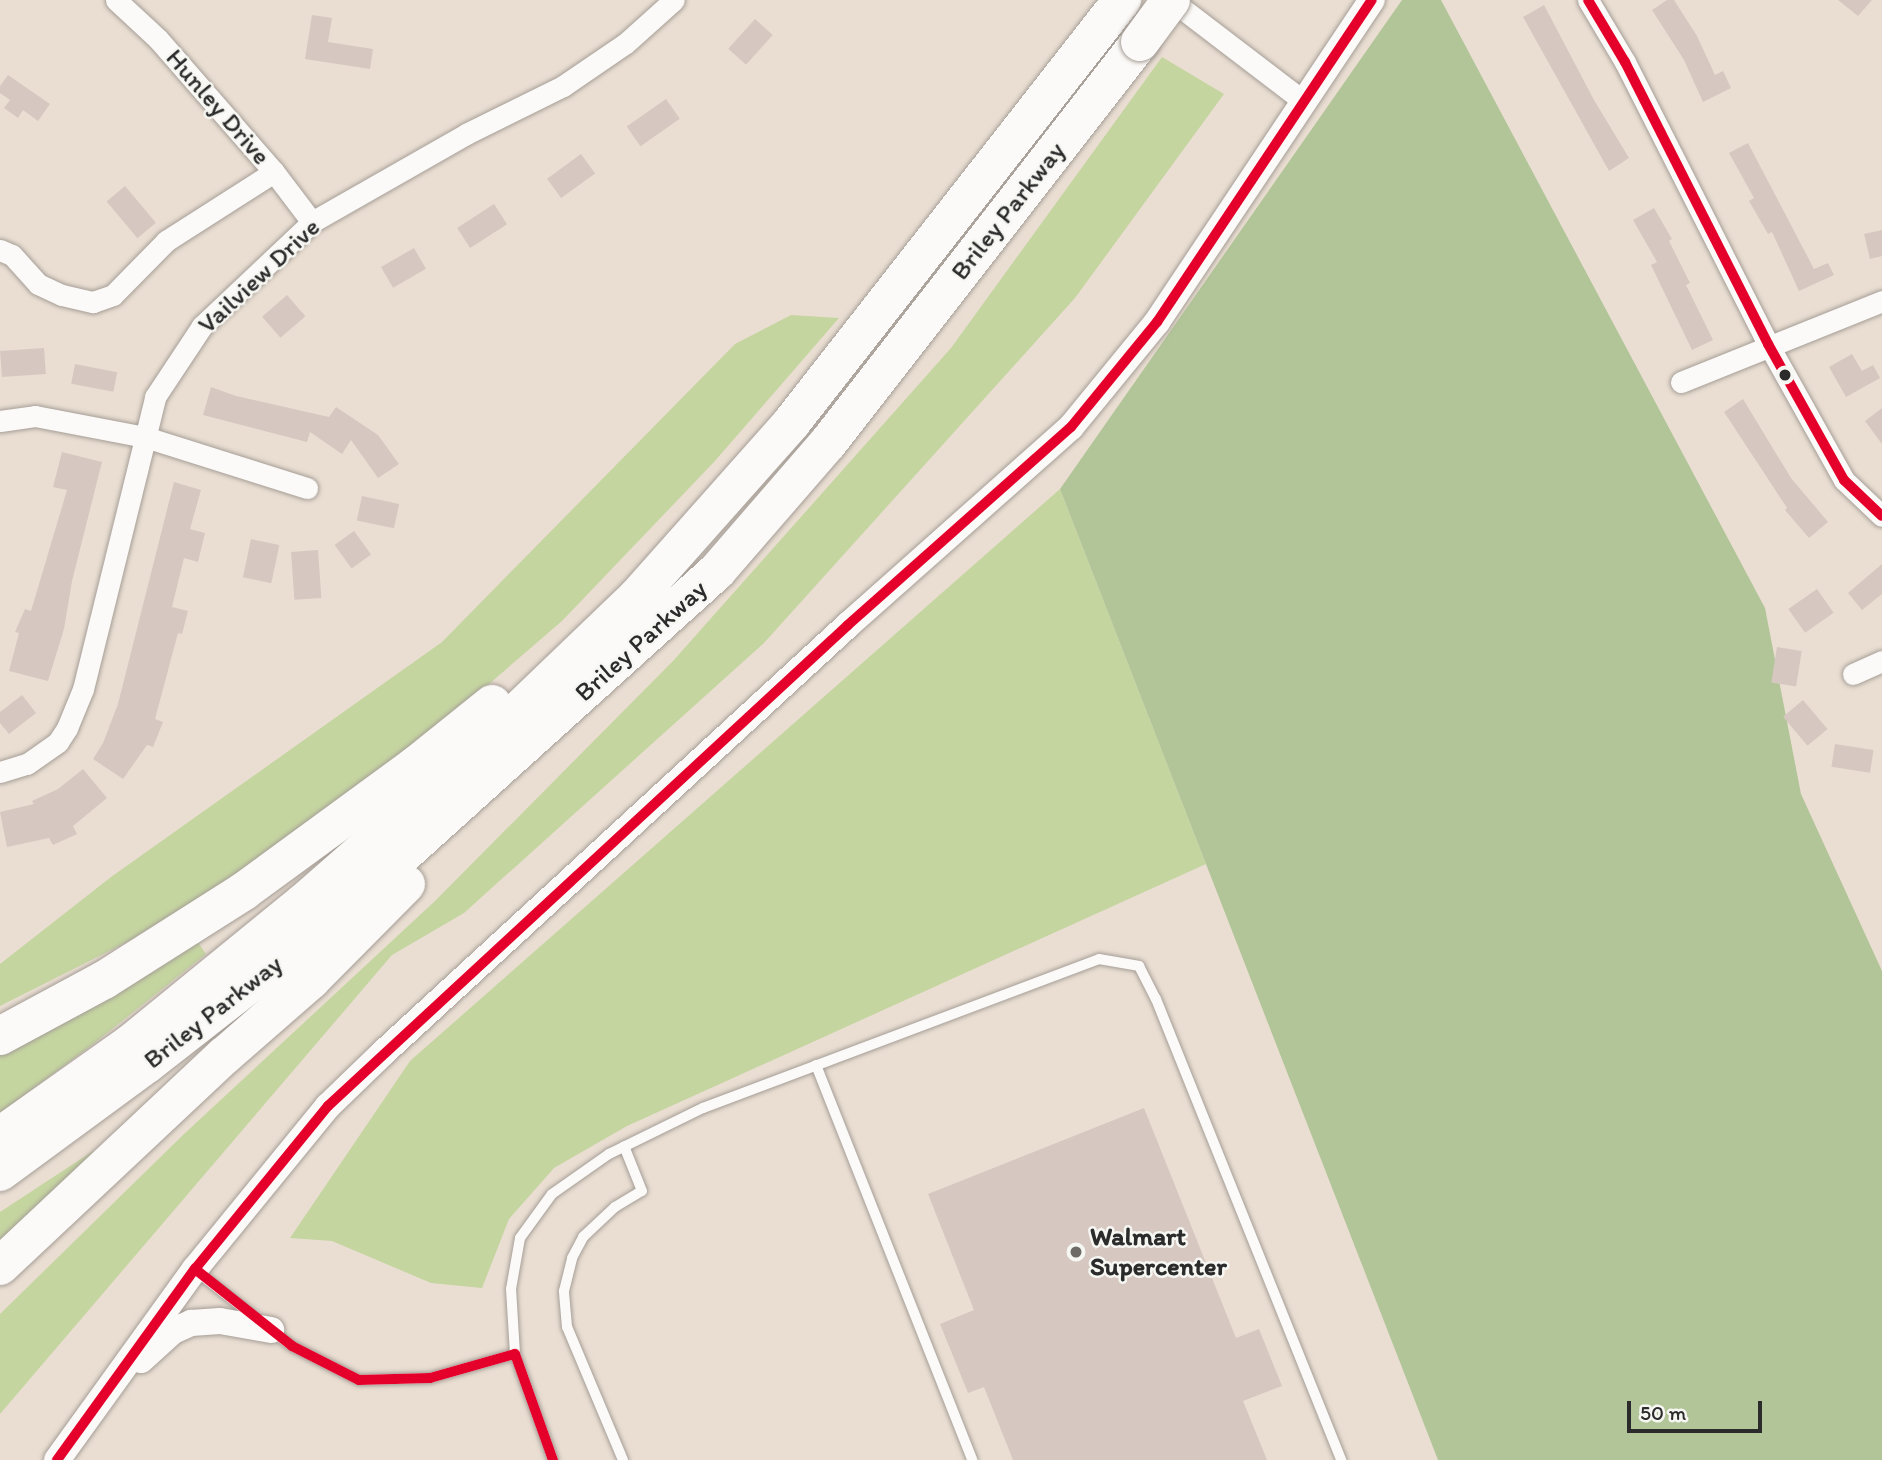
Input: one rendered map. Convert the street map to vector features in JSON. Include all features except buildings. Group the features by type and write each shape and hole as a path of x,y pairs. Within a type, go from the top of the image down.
{"highway":[{"name":"Briley Parkway","path":"0,1172 147,1064 325,925 717,572 828,443 1171,0"},
{"name":"Briley Parkway","path":"0,1136 130,1044 303,903 472,755 636,598 792,422 1115,10"},
{"path":"0,1036 104,980 244,891 425,758 478,716 551,651 792,422"},
{"path":"0,1266 224,1056 311,980 478,811 593,705 717,572"}],"street":[{"name":"Hunley Drive","path":"116,0 158,39 274,172 312,222"},
{"name":"Vailview Drive","path":"0,772 27,764 58,742 67,728 83,689 156,397 202,326 312,222 466,134 564,86 626,43 674,0"},
{"path":"1171,0 1303,101"},
{"path":"57,1460 94,1404 195,1269 328,1107 384,1052 848,625 1071,427 1157,322 1372,0"},
{"path":"1588,0 1625,62 1769,344 1844,480 1882,516"},
{"path":"0,250 12,256 38,284 62,295 93,302 113,295 166,241 274,172"},
{"path":"1681,382 1769,344 1882,301"},
{"path":"0,421 35,416 145,437 307,488"},
{"path":"1853,674 1882,661"},
{"path":"94,1404 167,1337 184,1325 220,1321 271,1330"}],"lane":[{"path":"553,1460 515,1354 511,1289 520,1238 552,1194 624,1146 703,1108 1099,959 1139,966 1156,999 1341,1460"},
{"path":"816,1065 972,1460"},
{"path":"624,1146 642,1191 615,1207 583,1237 572,1258 564,1291 567,1327 624,1460"},
{"path":"195,1269 292,1346 359,1380 430,1378 515,1354"}],"green space":[{"path":"1402,0 1441,0 1765,608 1801,794 1882,971 1882,1460 1438,1460 1060,489"},
{"path":"1162,57 1224,94 1075,298 764,643 464,913 392,955 0,1414 0,1314 184,1134 435,901 673,661 951,348"},
{"path":"791,315 839,318 714,462 562,621 416,747 261,862 135,938 0,1006 0,964 111,877 442,642 735,344"},
{"path":"1060,489 1206,864 627,1126 554,1168 509,1219 482,1288 431,1283 332,1241 290,1238 410,1061"},
{"path":"197,941 206,954 92,1045 0,1113 0,1049"},
{"path":"93,1151 101,1158 0,1253 0,1212"}],"transit line":[{"path":"57,1460 195,1269 328,1106 848,625 1071,427 1157,322 1372,0"},
{"path":"1588,0 1625,62 1768,344 1844,480 1882,516"},
{"path":"195,1269 292,1346 359,1380 430,1378 515,1354 553,1460"}],"place":[{"name":"Walmart Supercenter","path":"1076,1252"}]}
